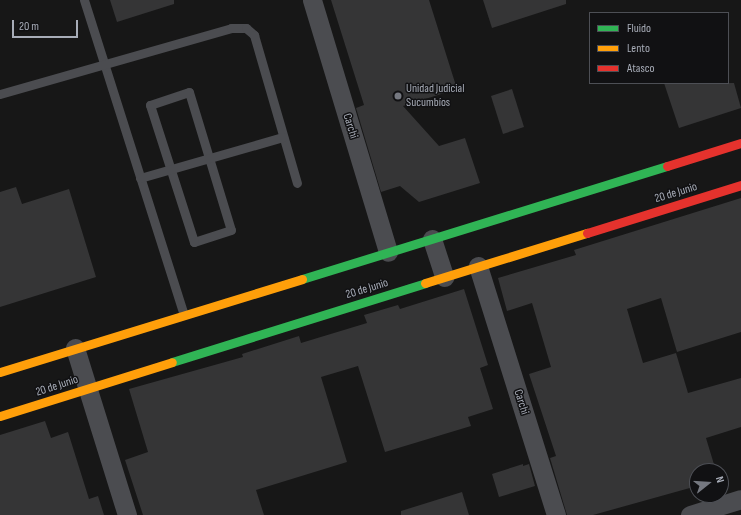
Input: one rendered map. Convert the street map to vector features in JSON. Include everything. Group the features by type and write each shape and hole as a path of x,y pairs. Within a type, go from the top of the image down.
{"street":[{"name":"Carchi","path":"312,0 388,252"},
{"path":"0,372 183,313 432,239 741,143"},
{"name":"20 de Junio","path":"0,416 741,185"},
{"path":"432,239 444,277"},
{"name":"Carchi","path":"478,266 556,515"},
{"path":"75,348 127,515"},
{"path":"690,515 741,499"}],"lane":[{"path":"84,0 183,313"},
{"path":"0,94 230,28 246,28 254,35 296,183"},
{"path":"189,92 231,230 194,242 170,170 150,105 189,92"},
{"path":"140,178 283,137"}],"building":[{"path":"110,0 174,0 174,4 117,22"},
{"name":"Unidad Judicial Sucumbíos","path":"331,0 429,0 457,89 403,106 439,146 465,138 480,183 419,202 400,186 381,192 356,108 364,105"},
{"path":"483,0 566,0 566,4 492,28"},
{"path":"734,83 741,108 679,128 664,84"},
{"path":"512,89 524,127 503,134 491,96"},
{"path":"16,187 22,204 69,189 96,277 0,307 0,192"},
{"path":"741,198 741,332 677,352 661,298 627,309 643,363 676,353 688,393 741,378 741,427 706,438 714,463 689,463 689,488 593,515 567,515 550,458 556,456 529,374 551,367 532,303 507,311 498,278 576,255 574,250"},
{"path":"464,289 488,365 480,368 493,409 468,417 471,426 385,452 358,366 321,377 347,462 256,490 264,515 143,515 125,460 148,452 129,389 243,357 242,354 299,336 301,343 367,323 364,315 398,305 400,309"},
{"path":"45,421 51,438 68,432 89,499 98,496 104,515 0,515 0,435"},
{"path":"523,464 523,466 529,464 535,486 499,497 492,474"},
{"path":"462,492 469,515 401,515 401,511"}],"traffic: fast":[{"path":"302,279 667,166"},
{"path":"172,362 425,283"}],"traffic: slow":[{"path":"425,283 587,233"},
{"path":"0,372 302,279"},
{"path":"0,416 172,362"}],"traffic: jam":[{"path":"667,166 741,143"},
{"path":"587,233 741,185"}],"place":[{"name":"Unidad Judicial Sucumbíos","path":"398,96"}]}
